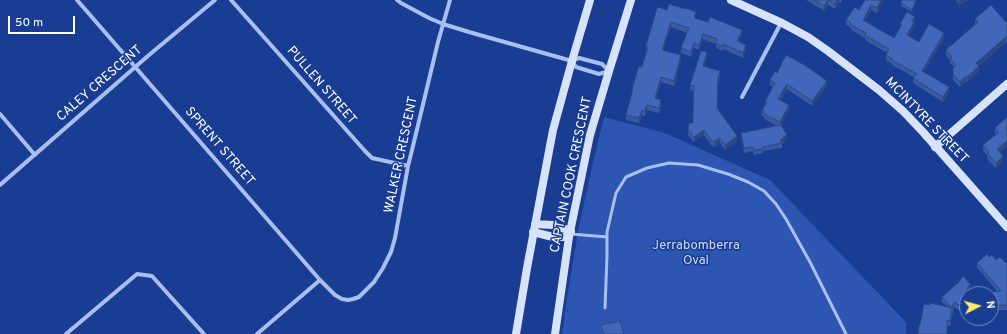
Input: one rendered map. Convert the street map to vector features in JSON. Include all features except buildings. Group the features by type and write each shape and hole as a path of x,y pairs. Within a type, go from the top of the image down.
{"main road":[{"name":"CAPTAIN COOK CRESCENT","path":"516,334 526,268 553,130 590,0"},
{"name":"CAPTAIN COOK CRESCENT","path":"555,334 570,234 590,135 631,0"},
{"name":"MCINTYRE STREET","path":"731,0 782,23 808,37 866,79 903,111 1007,227"},
{"path":"935,147 1007,84"},
{"path":"534,228 553,225 570,234"},
{"path":"534,228 553,237 570,234"}],"street":[{"name":"SPRENT STREET","path":"77,0 320,280 335,295 350,299"},
{"name":"CALEY CRESCENT","path":"0,185 135,67 215,0"},
{"name":"PULLEN STREET","path":"231,0 372,158 408,166"},
{"path":"397,0 401,4 443,24 572,61 579,58 602,64 609,71 599,74 576,67 572,61"},
{"name":"WALKER CRESCENT","path":"350,299 361,295 374,282 389,256 395,238 408,166 438,42 450,0"},
{"path":"742,97 782,23"},
{"path":"0,114 35,155"},
{"path":"66,334 137,274 152,276 204,334"},
{"path":"257,334 320,280"}],"lane":[{"path":"605,308 607,232 616,193 626,177 647,168 669,163 698,165 748,182 764,191 776,204 786,218 810,262 846,334"},
{"path":"570,234 607,237"}],"green space":[{"name":"Jerrabomberra Oval","path":"604,117 665,133 770,180 903,319 906,323 906,334 562,334 579,226"}]}
